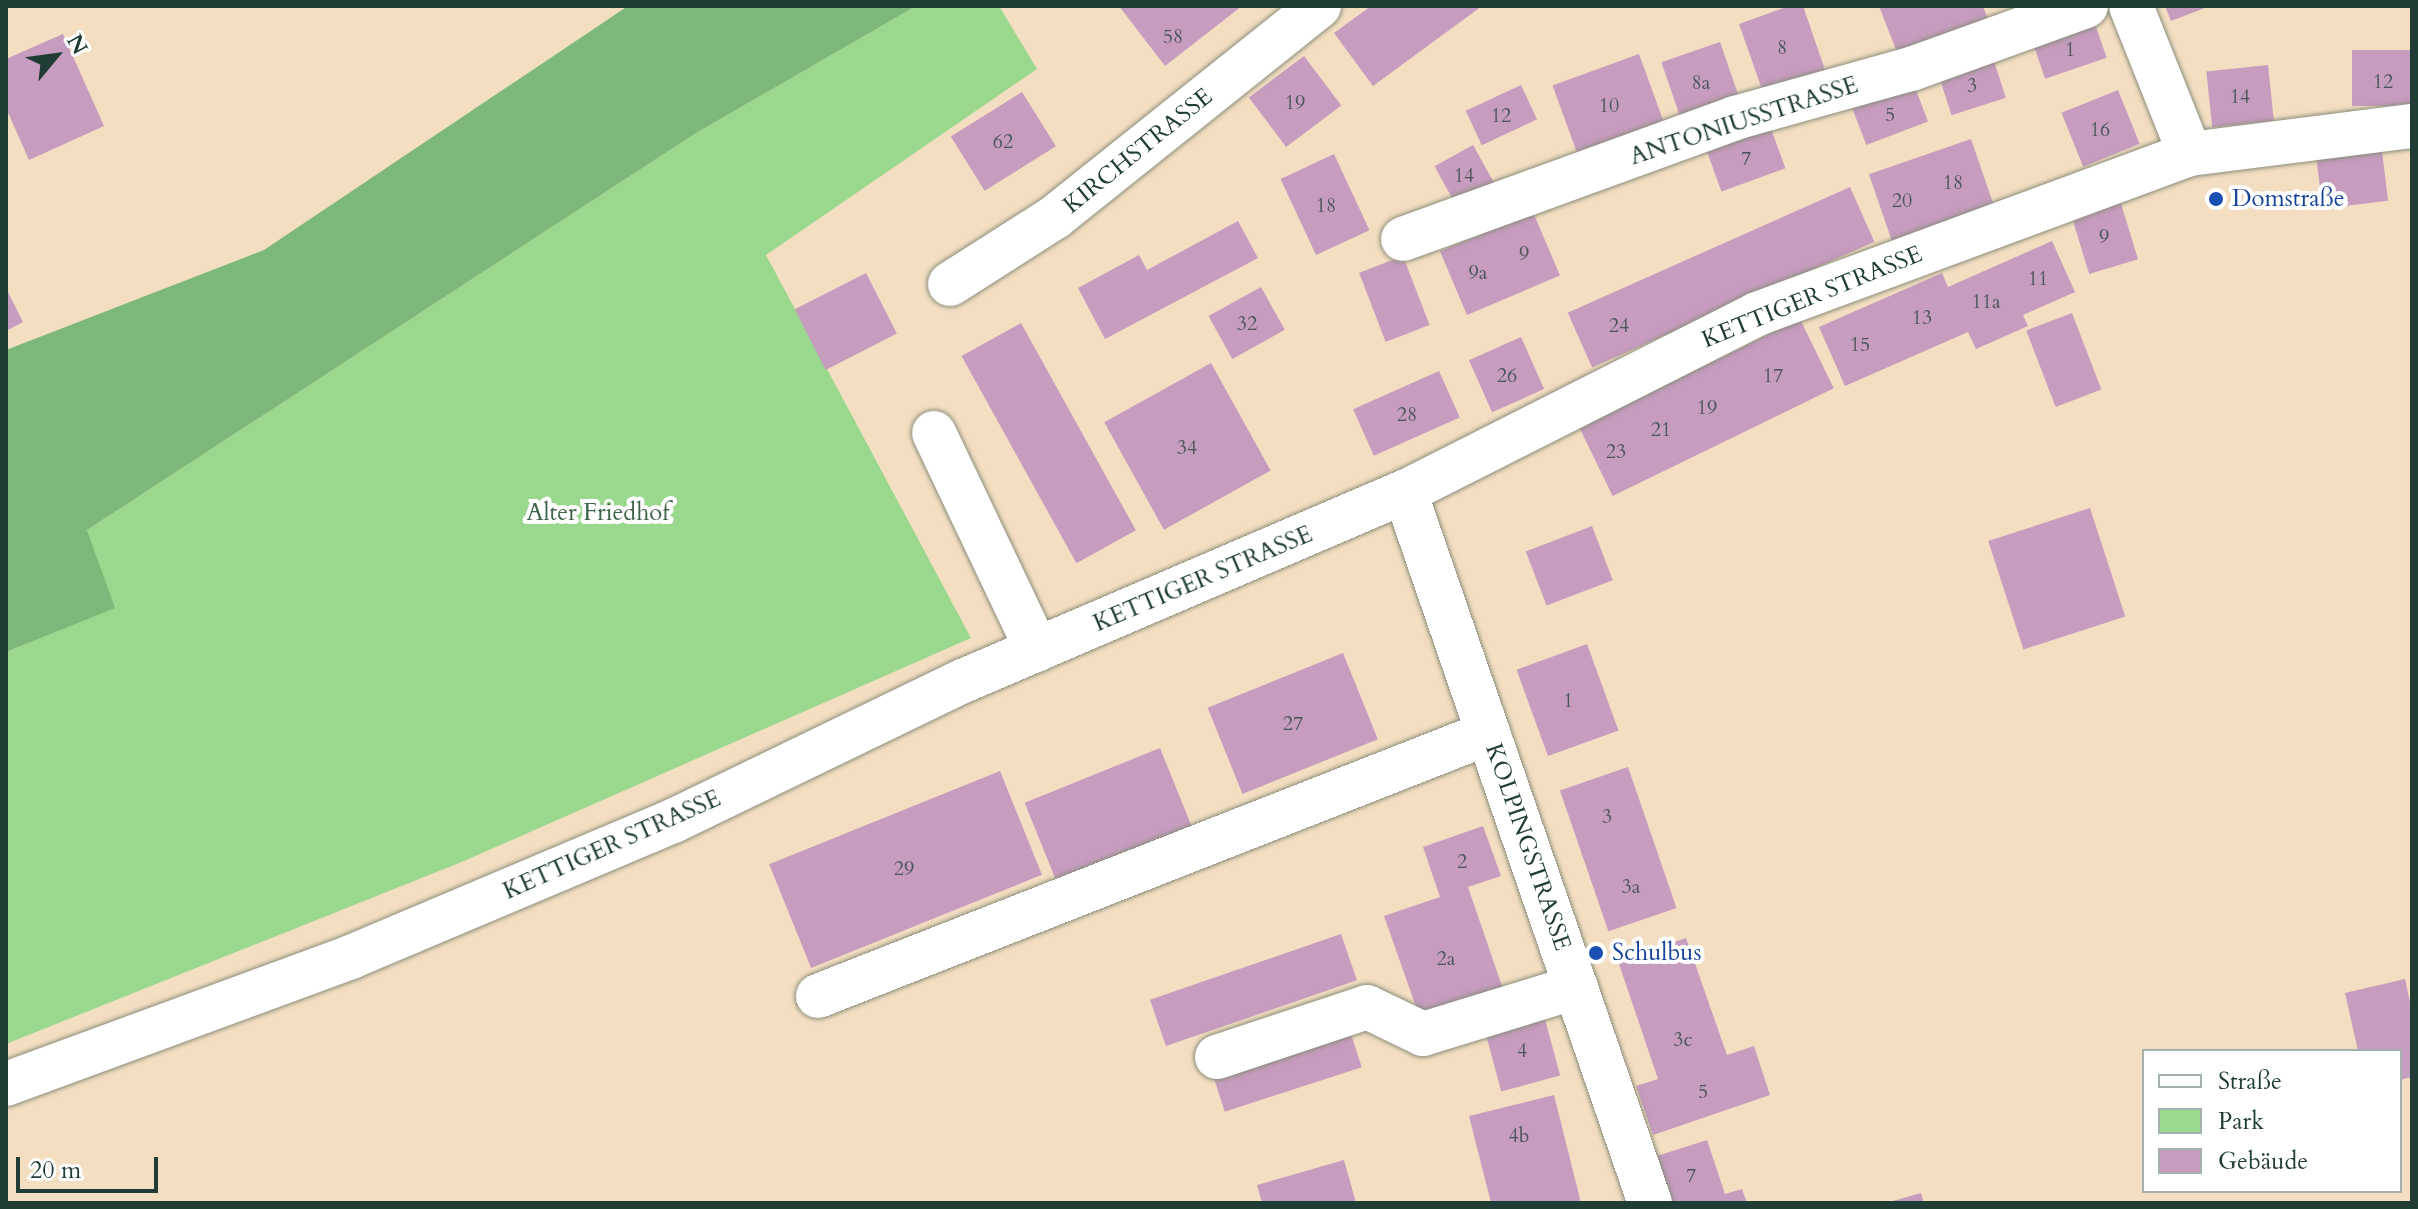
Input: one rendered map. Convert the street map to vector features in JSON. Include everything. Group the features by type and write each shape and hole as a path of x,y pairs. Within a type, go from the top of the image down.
{"street":[{"name":"KIRCHSTRASSE","path":"950,284 1055,217 1319,6"},
{"name":"ANTONIUSSTRASSE","path":"1403,239 1735,118 1911,69 2086,6"},
{"path":"2131,6 2190,154"},
{"name":"KETTIGER STRASSE","path":"6,1084 351,957 659,828 1037,650 1405,492 1757,314 2190,154 2412,126"},
{"path":"934,433 1037,650"},
{"name":"KOLPINGSTRASSE","path":"1405,492 1650,1203"},
{"path":"818,996 1488,733"},
{"path":"1217,1057 1367,1007 1423,1034 1576,987"}],"green space":[{"path":"628,6 916,6 696,133 87,530 115,608 6,652 6,350 264,250"},
{"name":"Alter Friedhof","path":"916,6 999,6 1037,69 766,255 971,638 464,861 6,1044 6,652 114,608 87,530 696,133"}],"building":[{"path":"1119,6 1242,6 1165,66"},
{"path":"1371,6 1482,6 1373,86 1334,33"},
{"path":"1789,6 1803,6 1825,70 1763,92 1739,24"},
{"path":"1879,6 1983,6 1988,20 1898,55"},
{"path":"2165,6 2210,6 2171,21"},
{"path":"2093,18 2107,58 2045,79 2032,39"},
{"path":"63,34 104,126 29,160 6,108 6,59"},
{"path":"1720,42 1740,101 1682,121 1661,62"},
{"path":"2352,50 2412,50 2412,106 2352,106"},
{"path":"1991,52 2006,98 1952,115 1937,70"},
{"path":"1639,54 1665,125 1579,157 1553,85"},
{"path":"1304,56 1341,106 1286,147 1249,98"},
{"path":"2268,65 2274,121 2212,127 2206,71"},
{"path":"1521,85 1537,119 1482,145 1466,111"},
{"path":"1914,85 1928,121 1866,145 1852,109"},
{"path":"2118,90 2140,144 2083,167 2061,113"},
{"path":"1022,92 1056,146 985,191 951,137"},
{"path":"1770,126 1785,168 1721,192 1706,149"},
{"path":"1971,139 1994,205 1892,240 1869,174"},
{"path":"1473,145 1495,184 1456,206 1435,166"},
{"path":"2382,151 2388,201 2323,209 2316,159"},
{"path":"1334,154 1369,230 1316,255 1281,179"},
{"path":"1850,187 1874,242 1592,367 1568,313"},
{"path":"2119,197 2138,259 2089,274 2070,212"},
{"path":"1533,212 1560,276 1467,315 1440,251"},
{"path":"1238,221 1258,258 1105,339 1078,288 1139,255 1147,270"},
{"path":"2052,241 2075,292 2023,315 2028,326 1976,349 1968,332 1845,386 1819,327 1942,273 1948,287"},
{"path":"1403,256 1430,325 1386,342 1359,273"},
{"path":"866,273 897,334 826,370 795,309"},
{"path":"1261,287 1285,330 1232,359 1209,316"},
{"path":"6,288 23,322 6,331"},
{"path":"2072,313 2101,390 2056,407 2026,331"},
{"path":"1800,319 1834,388 1613,496 1579,427"},
{"path":"1021,323 1136,530 1076,563 962,356"},
{"path":"1521,337 1544,389 1492,412 1469,360"},
{"path":"1211,363 1271,471 1164,530 1104,422"},
{"path":"1439,371 1460,418 1374,456 1353,409"},
{"path":"2090,508 2125,616 2023,649 1988,541"},
{"path":"1592,526 1613,580 1547,606 1526,551"},
{"path":"1587,644 1618,730 1548,756 1517,670"},
{"path":"1343,653 1378,739 1242,794 1208,708"},
{"path":"1160,748 1192,828 1057,882 1025,803"},
{"path":"1628,767 1677,908 1608,931 1560,790"},
{"path":"1000,771 1042,875 811,968 769,864"},
{"path":"1483,826 1501,876 1468,887 1504,992 1421,1021 1384,916 1440,897 1423,847"},
{"path":"1341,934 1357,980 1166,1046 1150,1000"},
{"path":"1686,938 1727,1055 1754,1046 1770,1095 1653,1135 1636,1086 1658,1079 1618,961"},
{"path":"2405,979 2412,1011 2412,1077 2402,1080 2402,1049 2358,1049 2345,993"},
{"path":"1542,1008 1560,1076 1501,1091 1483,1024"},
{"path":"1350,1031 1362,1067 1225,1112 1213,1075"},
{"path":"1554,1095 1581,1203 1491,1203 1469,1116"},
{"path":"1707,1140 1725,1194 1742,1189 1747,1203 1672,1203 1657,1156"},
{"path":"1344,1160 1356,1203 1262,1203 1257,1185"},
{"path":"1921,1193 1924,1203 1889,1203 1889,1202"}],"place":[{"name":"Domstraße","path":"2216,199"},
{"name":"Schulbus","path":"1596,953"}]}
